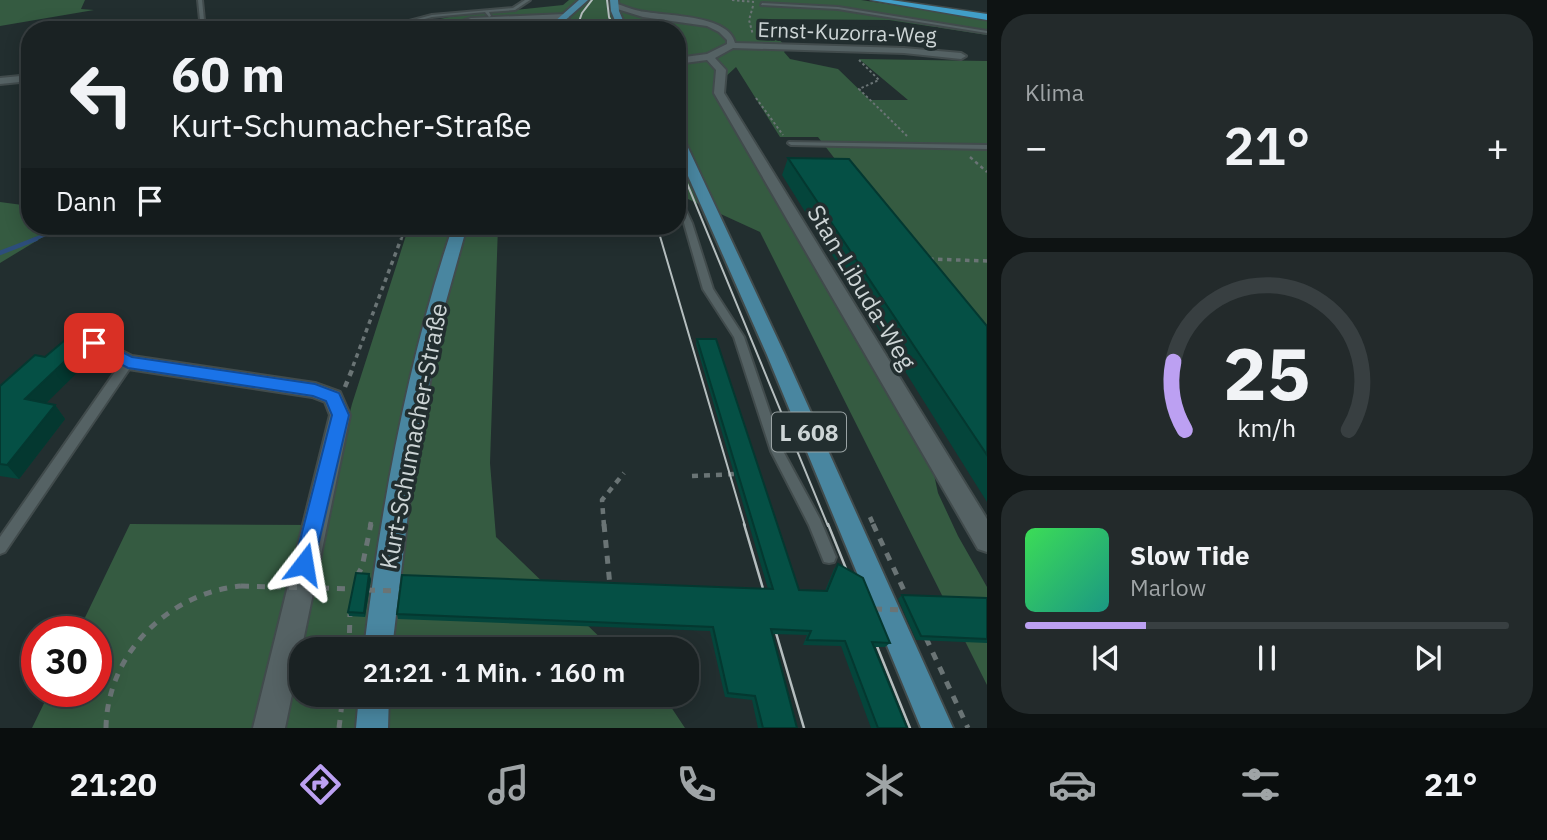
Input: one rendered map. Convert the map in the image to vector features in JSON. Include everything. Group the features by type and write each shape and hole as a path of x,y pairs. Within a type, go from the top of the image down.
{"highway":[{"path":"875,0 987,17"},
{"path":"904,0 946,11"}],"main road":[{"path":"560,21 584,0"},
{"path":"614,2 624,21"},
{"name":"L 608","path":"686,157 776,355 937,728"},
{"name":"Kurt-Schumacher-Straße","path":"380,637 395,517 421,375 432,323 457,235"},
{"path":"372,728 373,707"}],"street":[{"name":"Ernst-Kuzorra-Weg","path":"614,2 641,15 715,25 728,34 731,45"},
{"path":"464,21 488,15 504,21"},
{"path":"501,20 532,21 566,16"},
{"name":"Ernst-Kuzorra-Weg","path":"659,21 676,19"},
{"name":"Ernst-Kuzorra-Weg","path":"686,60 709,57 731,45 850,50 913,48 961,56"},
{"name":"Stan-Libuda-Weg","path":"709,57 721,70 719,93 987,541"},
{"path":"0,81 21,79"},
{"path":"77,334 128,362 315,390 333,397 340,415 269,728"}],"lane":[{"path":"200,0 202,21"},
{"path":"412,21 440,14 488,15 514,9 528,0"},
{"path":"762,4 838,8 987,32"},
{"path":"792,143 987,146"},
{"path":"686,219 708,289 739,337 777,451 815,523 829,557"},
{"path":"0,548 128,362"}],"path":[{"path":"732,0 762,4"},
{"path":"762,4 750,10 749,20 754,37 765,48"},
{"path":"850,50 879,80 859,89 909,138"},
{"path":"333,397 346,386 403,235"},
{"path":"924,259 987,261"},
{"path":"611,598 602,500 624,472"},
{"path":"692,476 737,474"},
{"path":"106,728 106,703 120,667 146,634 173,609 212,589 241,586 405,591"},
{"path":"869,609 908,611"},
{"path":"339,728 342,707"}],"green space":[{"path":"0,0 85,0 81,9 94,10 21,21 0,26"},
{"path":"569,0 861,0 987,19 987,35 889,20 760,19 787,48 784,52 790,59 838,69 870,100 908,100 859,59 987,61 987,356 818,137 780,137 736,67 722,80 718,92 929,451 938,493 958,536 987,587 987,685 760,232 686,198 686,21 431,21 563,5"},
{"path":"0,202 21,205 21,235 46,235 0,263"},
{"path":"406,235 498,235 490,463 496,537 600,637 289,637 289,707 671,707 685,728 32,728 42,707 112,707 112,616 86,616 130,524 321,525 352,404"}],"building":[{"path":"788,158 849,159 987,326 987,455"},
{"path":"697,339 716,339 799,590 827,591 838,564 863,578 890,643 872,642 907,728 878,728 845,641 807,640 811,631 771,629 797,728 763,728 755,696 728,693 713,627 397,614 402,575 773,589"},
{"path":"65,340 84,343 25,399 55,405 7,465 0,464 0,386 35,355 45,357"},
{"path":"356,573 369,574 364,613 348,612"},
{"path":"902,595 987,598 987,639 921,636"}],"waterway":[{"path":"32,240 44,235"},
{"path":"0,253 36,239"}],"tram line":[{"path":"579,21 592,0"},
{"path":"607,0 611,21"},
{"path":"686,181 828,526"},
{"path":"660,235 745,526"},
{"path":"744,524 804,728"},
{"path":"828,524 853,586"},
{"path":"870,629 910,728"}],"route":[{"path":"94,343 128,362 315,390 333,397 340,415 304,564"}]}
